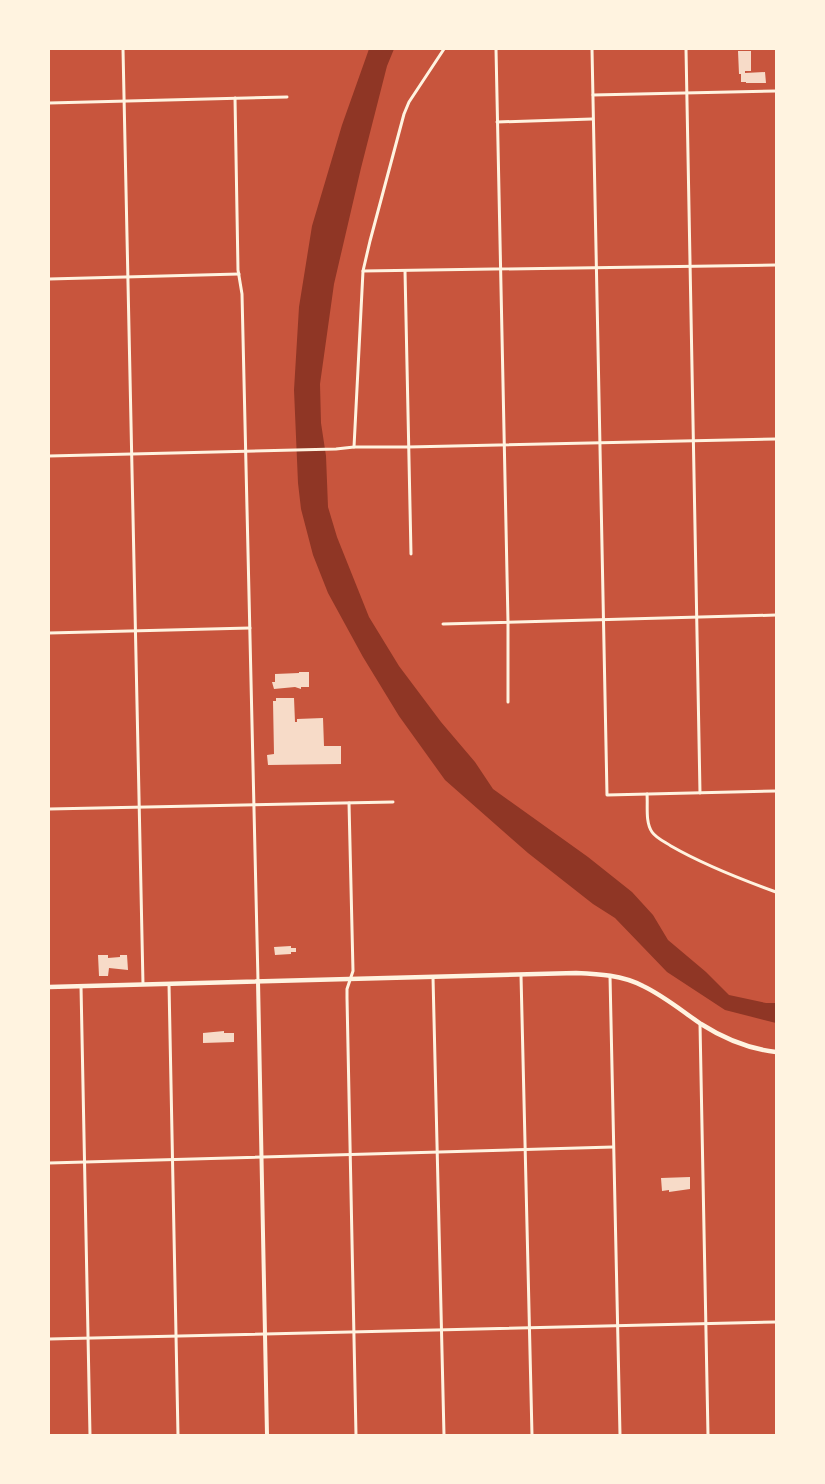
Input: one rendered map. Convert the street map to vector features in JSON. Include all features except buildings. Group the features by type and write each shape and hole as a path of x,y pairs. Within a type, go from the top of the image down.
{"main road":[{"path":"49,987 576,973 610,976 643,985 700,1023 733,1040 755,1048 776,1052"}],"street":[{"path":"123,49 143,984"},
{"path":"354,447 363,271 404,114 409,102 444,49"},
{"path":"496,49 508,702"},
{"path":"592,49 607,795 776,791"},
{"path":"686,49 700,793"},
{"path":"593,95 776,91"},
{"path":"49,103 286,97"},
{"path":"235,98 246,451 267,1435"},
{"path":"497,122 592,119"},
{"path":"363,271 405,272 776,265"},
{"path":"405,272 410,554"},
{"path":"49,279 239,274"},
{"path":"49,456 354,447 776,439"},
{"path":"443,624 776,615"},
{"path":"49,633 250,628"},
{"path":"647,794 649,825 656,836 679,851 711,867 776,892"},
{"path":"49,809 394,802"},
{"path":"349,803 352,971 347,989 347,998 356,1435"},
{"path":"521,975 532,1435"},
{"path":"610,976 620,1435"},
{"path":"433,977 444,1435"},
{"path":"169,984 178,1435"},
{"path":"81,986 90,1435"},
{"path":"700,1023 708,1435"},
{"path":"49,1163 613,1147"},
{"path":"49,1339 776,1322"}],"shaded area":[{"path":"369,49 394,49 387,66 334,284 320,384 321,423 326,456 328,507 337,537 369,617 399,666 441,722 475,762 493,789 588,857 632,892 653,915 668,940 706,972 729,995 766,1003 776,1003 776,1023 725,1010 667,972 615,918 593,904 528,853 445,780 399,716 363,657 328,593 313,555 301,509 298,483 294,390 299,307 312,226 342,125"}]}
